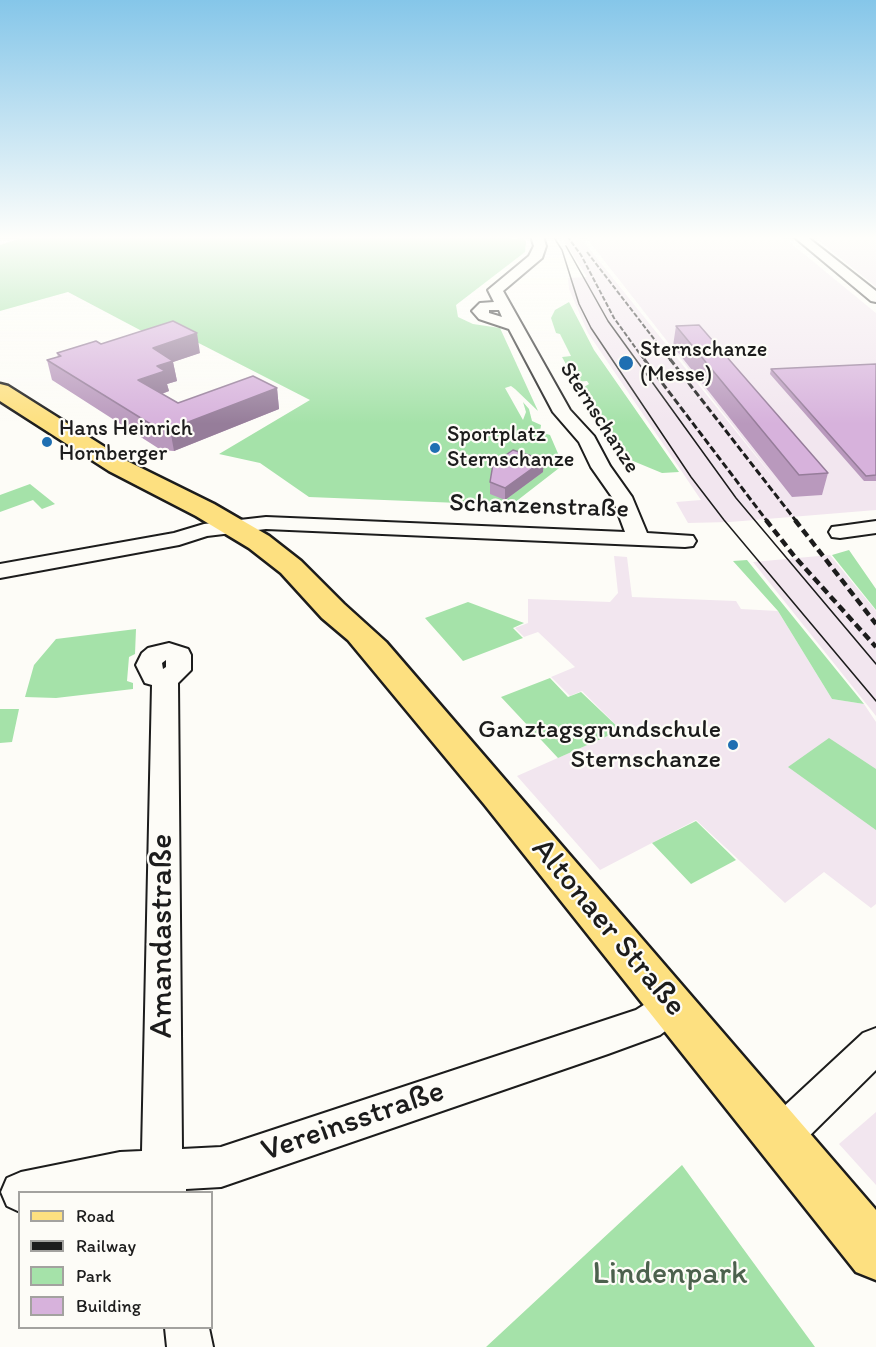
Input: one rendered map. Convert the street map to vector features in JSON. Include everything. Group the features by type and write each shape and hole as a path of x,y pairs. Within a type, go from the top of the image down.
{"main road":[{"name":"Altonaer Straße","path":"0,391 118,466 150,496 216,531 333,611 375,649 876,1252"}],"street":[{"path":"499,299 502,306 485,306 479,311 484,316 515,326"},
{"name":"Sternschanze","path":"502,306 562,412 587,440 601,467 622,497 638,538"},
{"name":"Schanzenstraße","path":"216,531 286,523 685,541"},
{"path":"840,532 876,527"},
{"name":"Schanzenstraße","path":"216,531 391,529"},
{"path":"0,571 216,531"},
{"name":"Amandastraße","path":"164,1182 165,678"},
{"name":"Vereinsstraße","path":"30,1191 120,1172 164,1182 221,1167 628,1030 647,1023 673,1005"},
{"path":"780,1137 876,1045"},
{"name":"Vereinsstraße","path":"0,1197 18,1193"},
{"path":"187,1329 190,1347"}],"shaded area":[{"path":"573,299 630,299 780,486 634,299 859,299 876,313 876,510 730,522 688,523 676,502 701,500 588,333"},
{"path":"830,555 876,611 876,716 753,562"},
{"name":"Ganztagsgrundschule Sternschanze","path":"614,556 627,557 632,597 736,601 741,609 778,611 832,699 864,704 876,722 876,904 871,908 824,872 785,903 696,820 600,870 517,776 621,730 582,691 570,696 551,677 575,667 538,632 524,637 515,628 528,623 528,599 610,602 618,593"},
{"path":"876,1112 876,1185 839,1144"}],"green space":[{"path":"0,299 43,299 0,311"},
{"path":"81,299 464,299 456,305 458,317 473,324 500,328 538,411 511,386 505,388 523,420 526,412 523,402 529,409 532,421 541,425 540,432 550,435 563,465 514,503 534,506 309,497 260,463 219,454 310,400 181,334 157,339"},
{"path":"569,302 594,350 679,472 662,473 633,461 622,453 613,435 607,432 607,427 603,423 604,417 590,410 588,405 594,402 593,398 583,393 588,392 584,387 589,384 587,381 576,382 562,357 571,356 560,334 556,333 551,318 555,310"},
{"path":"30,484 55,504 42,509 33,500 0,512 0,495"},
{"path":"849,550 876,589 876,610 832,555"},
{"path":"747,560 864,704 832,699 778,611 733,561"},
{"path":"468,602 524,623 513,628 523,638 463,661 425,618"},
{"path":"136,629 135,654 129,657 127,681 133,683 133,689 56,698 25,697 34,665 56,639"},
{"path":"550,678 568,697 581,692 621,730 558,758 501,697"},
{"path":"0,709 19,709 12,742 0,743"},
{"path":"829,738 876,769 876,830 788,767"},
{"path":"696,821 736,860 691,884 652,843"},
{"name":"Lindenpark","path":"682,1165 815,1347 486,1347"}],"building":[{"path":"173,321 197,333 153,348 173,361 157,366 165,371 138,380 178,403 253,376 277,388 170,429 157,428 47,360 61,356 57,353 96,341 101,344"},
{"path":"699,325 828,473 799,475 676,326"},
{"path":"876,364 876,475 866,476 771,369"},
{"path":"513,450 544,460 505,488 490,482 493,464"}],"tram line":[{"path":"577,299 591,328 691,477 724,520 876,701"},
{"path":"596,299 608,321 736,498 876,664"}],"railway":[{"path":"604,299 614,318 645,361"},
{"path":"623,299 671,361"},
{"path":"644,359 767,521"},
{"path":"670,359 796,521"},
{"path":"766,520 795,557 876,647"},
{"path":"795,520 876,624"}],"place":[{"name":"Sternschanze (Messe)","path":"626,363"},
{"name":"Hans Heinrich Hornberger","path":"47,442"},
{"name":"Sportplatz Sternschanze","path":"435,448"},
{"name":"Ganztagsgrundschule Sternschanze","path":"733,745"}]}
